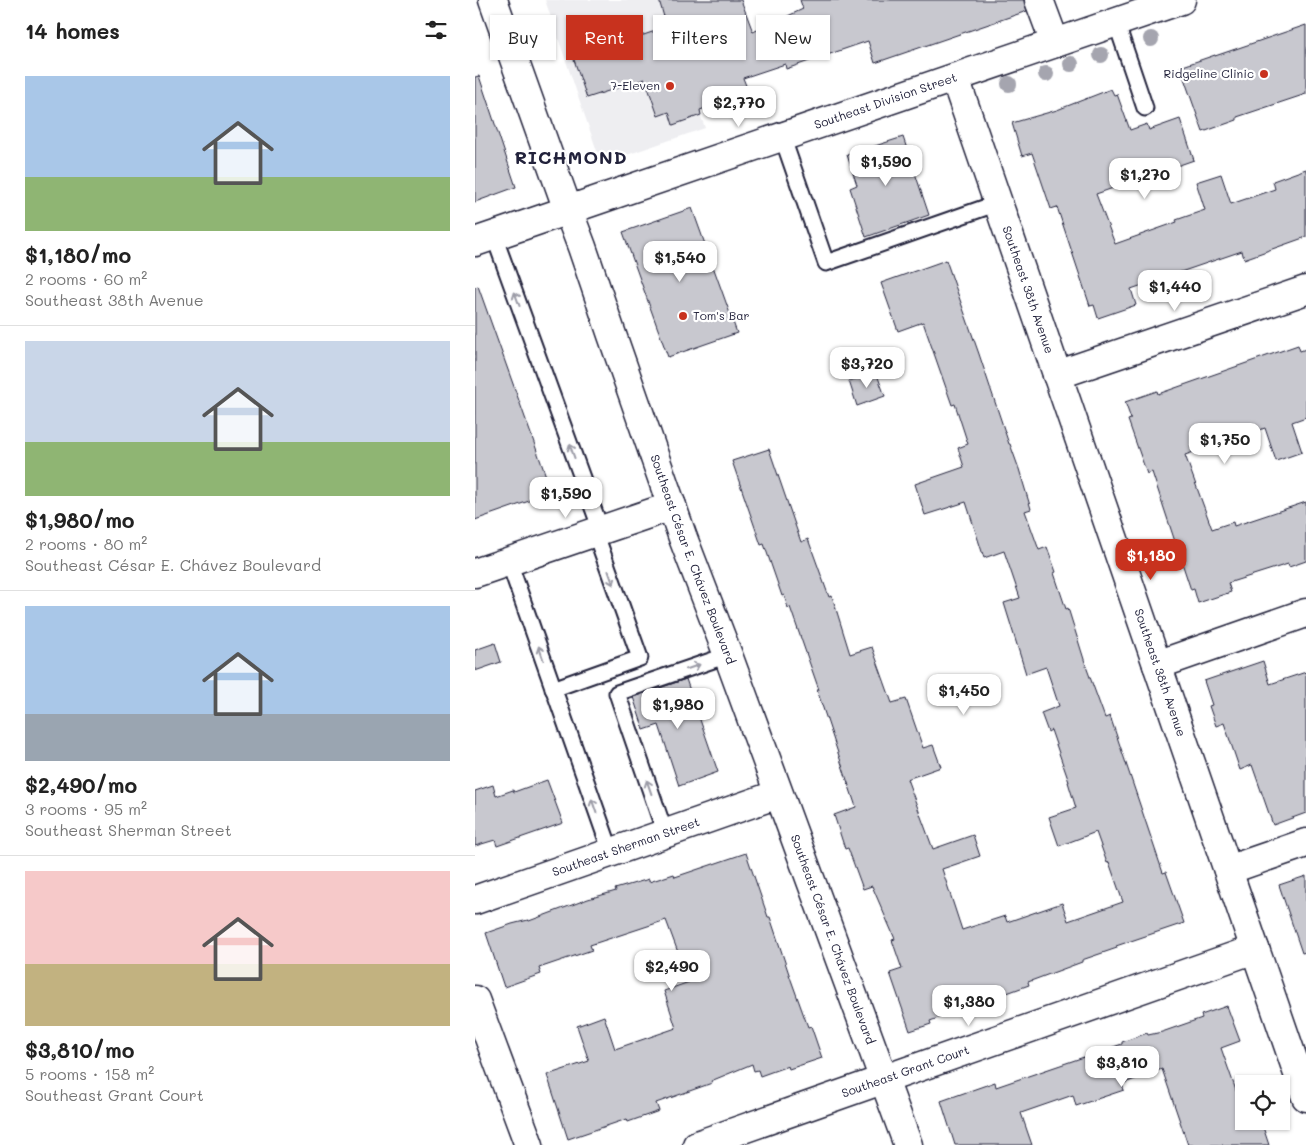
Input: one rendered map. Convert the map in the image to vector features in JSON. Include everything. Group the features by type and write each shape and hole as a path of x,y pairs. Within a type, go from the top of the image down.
{"street":[{"name":"Southeast César E. Chávez Boulevard","path":"493,0 582,247 683,538 728,655 908,1145"},
{"path":"1039,0 1055,44"},
{"name":"Southeast Division Street","path":"484,239 1181,0"},
{"name":"Southeast 38th Avenue","path":"955,78 1306,1097"},
{"path":"1057,375 1306,290"},
{"path":"475,573 672,506"},
{"path":"1157,665 1306,613"},
{"name":"Southeast Sherman Street","path":"475,900 778,794"},
{"path":"1228,870 1306,843"},
{"name":"Southeast Grant Court","path":"697,1145 1255,949"},
{"path":"475,1000 529,1145"}],"lane":[{"path":"1116,22 1145,108"},
{"path":"782,136 826,263 998,203"},
{"path":"484,239 598,531 640,658 553,689"},
{"path":"509,562 611,852"},
{"path":"665,833 617,693 728,655"}],"shaded area":[{"path":"545,0 660,0 665,15 653,15 653,60 681,60 705,128 618,158 598,154 556,32 556,15 550,15"}],"building":[{"path":"659,0 741,0 753,32 756,31 756,60 812,60 786,69 785,64 743,78 749,93 700,110 701,115 673,125 669,112 658,116 645,79 587,98 574,60 643,60 643,35 653,32 653,60 746,60 746,15 663,15"},
{"path":"800,0 1024,0 1027,11 875,63 868,41 830,54 830,15 790,15 803,9"},
{"path":"1306,25 1306,94 1237,117 1237,120 1203,132 1180,67"},
{"path":"479,76 516,187 475,202 475,77"},
{"path":"1111,89 1114,95 1117,94 1130,130 1147,124 1149,130 1180,119 1194,160 1096,194 1115,244 1205,210 1196,182 1221,174 1231,204 1275,189 1273,181 1306,169 1306,237 1244,259 1242,251 1131,289 1136,305 1098,318 1094,305 1090,306 1057,207 1051,209 1032,153 1022,156 1012,123 1057,110"},
{"path":"903,137 929,215 866,237 850,188 857,185 847,155"},
{"path":"692,208 737,333 668,357 623,232"},
{"path":"946,260 1019,469 1031,509 1025,511 1039,550 1047,547 1087,669 1105,718 1110,716 1163,873 1166,872 1184,923 1116,946 1117,948 1028,982 1029,985 930,1021 931,1024 910,1031 890,973 902,969 892,940 895,939 872,886 863,889 848,848 845,849 834,815 856,807 817,690 819,690 790,607 788,608 784,595 782,596 764,544 761,545 732,461 769,449 801,542 808,539 829,597 832,596 850,654 872,647 892,703 906,699 923,748 933,745 941,767 907,779 933,849 973,835 980,856 942,869 962,930 1005,916 1007,922 1062,903 1068,921 1123,902 1096,832 1059,846 1049,817 1076,808 1051,730 1048,732 1041,713 1059,706 1046,667 1026,674 1004,603 1020,598 1004,551 984,558 966,502 925,515 915,484 964,467 958,448 968,444 955,404 952,405 923,322 898,331 881,283"},
{"path":"478,286 552,493 475,520 475,287"},
{"path":"1298,345 1300,351 1306,349 1306,417 1292,422 1302,452 1276,461 1265,428 1185,455 1212,529 1233,522 1234,526 1306,502 1306,561 1289,567 1288,564 1228,583 1231,592 1198,603 1194,589 1191,590 1152,472 1147,474 1128,420 1131,419 1125,402 1157,391 1158,394"},
{"path":"876,372 885,396 857,406 849,381"},
{"path":"495,643 501,662 475,671 475,650"},
{"path":"1263,661 1270,684 1306,672 1306,813 1273,825 1252,765 1240,770 1224,723 1216,726 1209,706 1212,705 1204,681"},
{"path":"686,679 718,772 679,786 659,725 644,730 633,697"},
{"path":"547,780 563,823 497,846 495,840 475,846 475,791 493,785 496,796 513,790 514,792"},
{"path":"746,853 808,1027 811,1026 822,1058 789,1069 788,1066 760,1076 758,1070 754,1071 752,1064 711,1081 712,1083 656,1103 659,1111 628,1122 627,1119 568,1139 547,1075 589,1061 577,1026 604,1016 615,1049 676,1028 664,991 689,982 666,920 590,945 592,950 539,968 541,974 504,987 486,933 512,924 529,921 588,899 616,891 615,889 649,879 649,882 674,874 675,877"},
{"path":"1306,876 1306,952 1302,953 1279,885"},
{"path":"1227,1006 1240,1041 1221,1048 1235,1088 1235,1130 1264,1130 1269,1145 1188,1145 1162,1069 1122,1084 1124,1090 1076,1106 1073,1095 1021,1113 1032,1145 955,1145 941,1101 995,1082 996,1087 1122,1044 1122,1042 1147,1033 1148,1035 1162,1032 1202,1018 1201,1015"}],"place":[{"name":"Ridgeline Clinic","path":"1264,74"},
{"name":"7-Eleven","path":"670,86"},
{"name":"Tom's Bar","path":"683,316"}],"district":[{"name":"RICHMOND","path":"571,158"}]}
